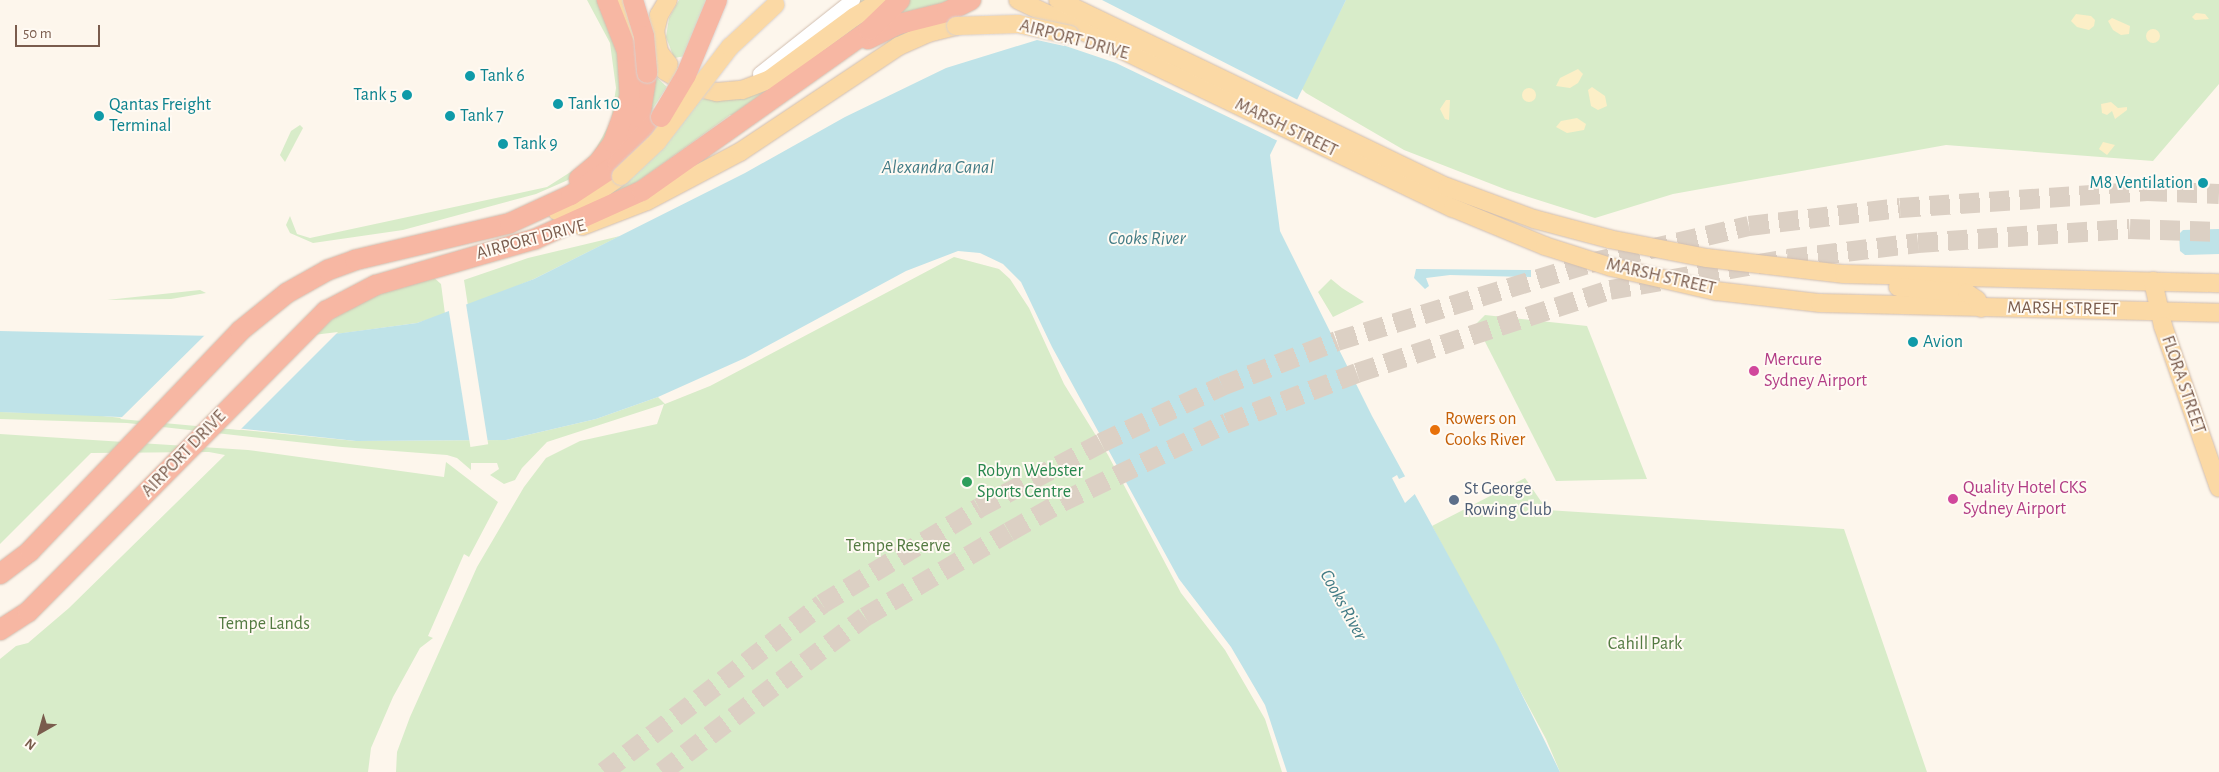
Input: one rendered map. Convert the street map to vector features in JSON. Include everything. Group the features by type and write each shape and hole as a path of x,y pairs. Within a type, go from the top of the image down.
{"highway":[{"path":"418,245 567,187 588,172 605,154 624,120 631,83 627,51 606,0"},
{"path":"594,183 621,156 635,131 650,66 644,36 633,0"},
{"path":"510,223 620,170 678,91 717,0"},
{"path":"536,239 642,191 869,30 900,0"},
{"path":"767,104 877,34 899,24 947,12 971,0"},
{"name":"AIRPORT DRIVE","path":"0,574 30,551 240,331 288,292 328,270 418,245 510,223"},
{"name":"AIRPORT DRIVE","path":"0,630 28,612 305,329 345,299 376,285 536,239"}],"main road":[{"path":"614,0 650,66 680,81 713,91 742,90 770,79 853,8 882,0"},
{"path":"668,0 656,26 660,52 677,73 713,91"},
{"name":"AIRPORT DRIVE","path":"510,223 577,203 657,142 735,41 781,0"},
{"path":"1018,0 1149,53"},
{"name":"AIRPORT DRIVE","path":"1058,0 1149,53"},
{"path":"1084,0 1149,53"},
{"name":"AIRPORT DRIVE","path":"536,239 604,219 678,186 758,141 899,46 928,33 956,26 988,22 1032,26 1149,53"},
{"name":"MARSH STREET","path":"1149,53 1344,147 1502,229 1583,259 1643,275 1716,291 1789,300 1981,308 2219,313"},
{"name":"MARSH STREET","path":"1344,147 1534,219 1634,245 1802,270 1875,276 2219,283"},
{"path":"1802,270 1843,281 1967,293 1977,300 1981,308"},
{"name":"FLORA STREET","path":"2153,281 2159,313 2219,488"}],"street":[{"path":"620,0 650,66"}],"green space":[{"path":"587,0 598,0 623,65 621,99 607,138 582,168 568,180 536,194 403,230 313,243 290,233 286,225 290,216 297,234 310,238 547,187 580,166 594,152 611,121 616,88 610,43"},
{"path":"679,0 709,0 686,56 674,58 666,37 669,18"},
{"path":"861,0 891,0 873,18 737,117 730,115 625,191 575,211 699,99 740,99"},
{"path":"909,0 953,0 896,18"},
{"path":"1346,0 2219,0 2219,84 2153,161 1946,145 1673,194 1595,218 1507,190 1404,150 1306,93 1301,88"},
{"path":"652,73 667,87 648,116"},
{"path":"300,125 303,128 285,162 280,155 291,131"},
{"path":"620,236 534,279 468,306 464,280 528,258"},
{"name":"Tempe Reserve","path":"954,257 999,269 1010,279 1029,308 1064,384 1108,455 1181,593 1225,650 1265,719 1282,772 396,772 397,752 410,717 477,567 524,487 546,458 580,441 657,424 664,404 547,442 522,468 515,480 504,484 490,475 499,469 497,463 471,463 471,470 457,458 447,455 342,447 127,423 0,419 0,412 82,414 356,441 506,440 596,419 658,397 665,404 710,386"},
{"path":"431,275 441,284 445,314 417,323 307,338 338,315 378,292"},
{"path":"1331,279 1364,302 1333,317 1318,292"},
{"path":"200,290 206,293 171,299 107,300"},
{"path":"1485,315 1587,326 1647,479 1556,481 1476,324"},
{"name":"Tempe Lands","path":"0,434 248,450 444,477 446,462 498,502 469,557 464,554 428,636 433,638 420,648 393,697 371,748 368,772 0,772 0,659 16,646 28,643 69,608 225,455 209,452 91,453 0,544"},
{"name":"Cahill Park","path":"1525,478 1547,510 1844,529 1927,772 1560,772 1546,739 1432,526"}],"sand":[{"path":"2196,13 2205,14 2209,19 2195,20 2192,17"},
{"path":"2076,14 2091,16 2095,20 2094,26 2089,30 2077,27 2071,21"},
{"path":"2112,18 2130,26 2129,34 2121,35 2113,30 2108,21"},
{"path":"2150,29 2156,29 2160,36 2156,43 2150,43 2146,39 2146,33"},
{"path":"1578,69 1583,74 1578,83 1570,88 1556,86 1560,78"},
{"path":"1592,87 1605,96 1607,106 1598,110 1591,106 1588,90"},
{"path":"1526,88 1532,88 1536,95 1532,102 1526,102 1522,98 1522,92"},
{"path":"1446,100 1450,100 1449,120 1445,119 1440,109"},
{"path":"2111,102 2118,108 2127,107 2127,110 2115,119 2112,111 2107,115 2102,113 2101,104"},
{"path":"1577,118 1586,124 1584,130 1567,133 1556,127 1561,121"},
{"path":"2103,142 2115,145 2107,155 2099,149"}],"water":[{"path":"1077,0 1346,0 1270,155 1280,231 1372,416 1498,646 1560,772 1287,772 1265,705 1231,647 1179,579 1052,347 1021,282 1003,264 980,253 958,251 906,271 745,358 658,397 596,419 506,440 356,441 144,418 0,412 0,331 305,338 417,323 534,279 745,173 845,117 946,68 1037,40 1064,46"},
{"path":"2219,229 2219,254 2185,255 2180,251 2179,234 2183,230"},
{"path":"1416,269 1531,270 1531,277 1450,275 1426,278 1429,286 1425,289 1414,278"}],"pier":[{"path":"1074,0 1102,0 1298,100 1278,141 1116,63 1045,39 1062,43"},
{"path":"466,304 488,444 470,447 448,307"},
{"path":"338,332 240,430 120,419 206,334 305,336"},
{"path":"1397,475 1399,479 1408,475 1417,492 1405,503 1392,478"}],"tunnel":[{"path":"604,772 822,604 979,508 1101,443 1222,386 1337,341 1590,263 1749,226 1900,208 2147,191 2219,194"},
{"path":"662,772 865,617 1009,532 1062,502 1227,423 1357,373 1610,290 1788,259 1918,243 2130,229 2219,232"}],"place":[{"name":"Tank 6","path":"470,76"},
{"name":"Tank 5","path":"407,95"},
{"name":"Tank 10","path":"558,104"},
{"name":"Qantas Freight Terminal","path":"99,116"},
{"name":"Tank 7","path":"450,116"},
{"name":"Tank 9","path":"503,144"},
{"name":"M8 Ventilation","path":"2203,183"},
{"name":"Avion","path":"1913,342"},
{"name":"Mercure Sydney Airport","path":"1754,371"},
{"name":"Rowers on Cooks River","path":"1435,430"},
{"name":"Robyn Webster Sports Centre","path":"967,482"},
{"name":"Quality Hotel CKS Sydney Airport","path":"1953,499"},
{"name":"St George Rowing Club","path":"1454,500"}],"water label":[{"name":"Alexandra Canal","path":"938,168"},
{"name":"Cooks River","path":"1147,239"},
{"name":"Cooks River","path":"1343,605"}]}
